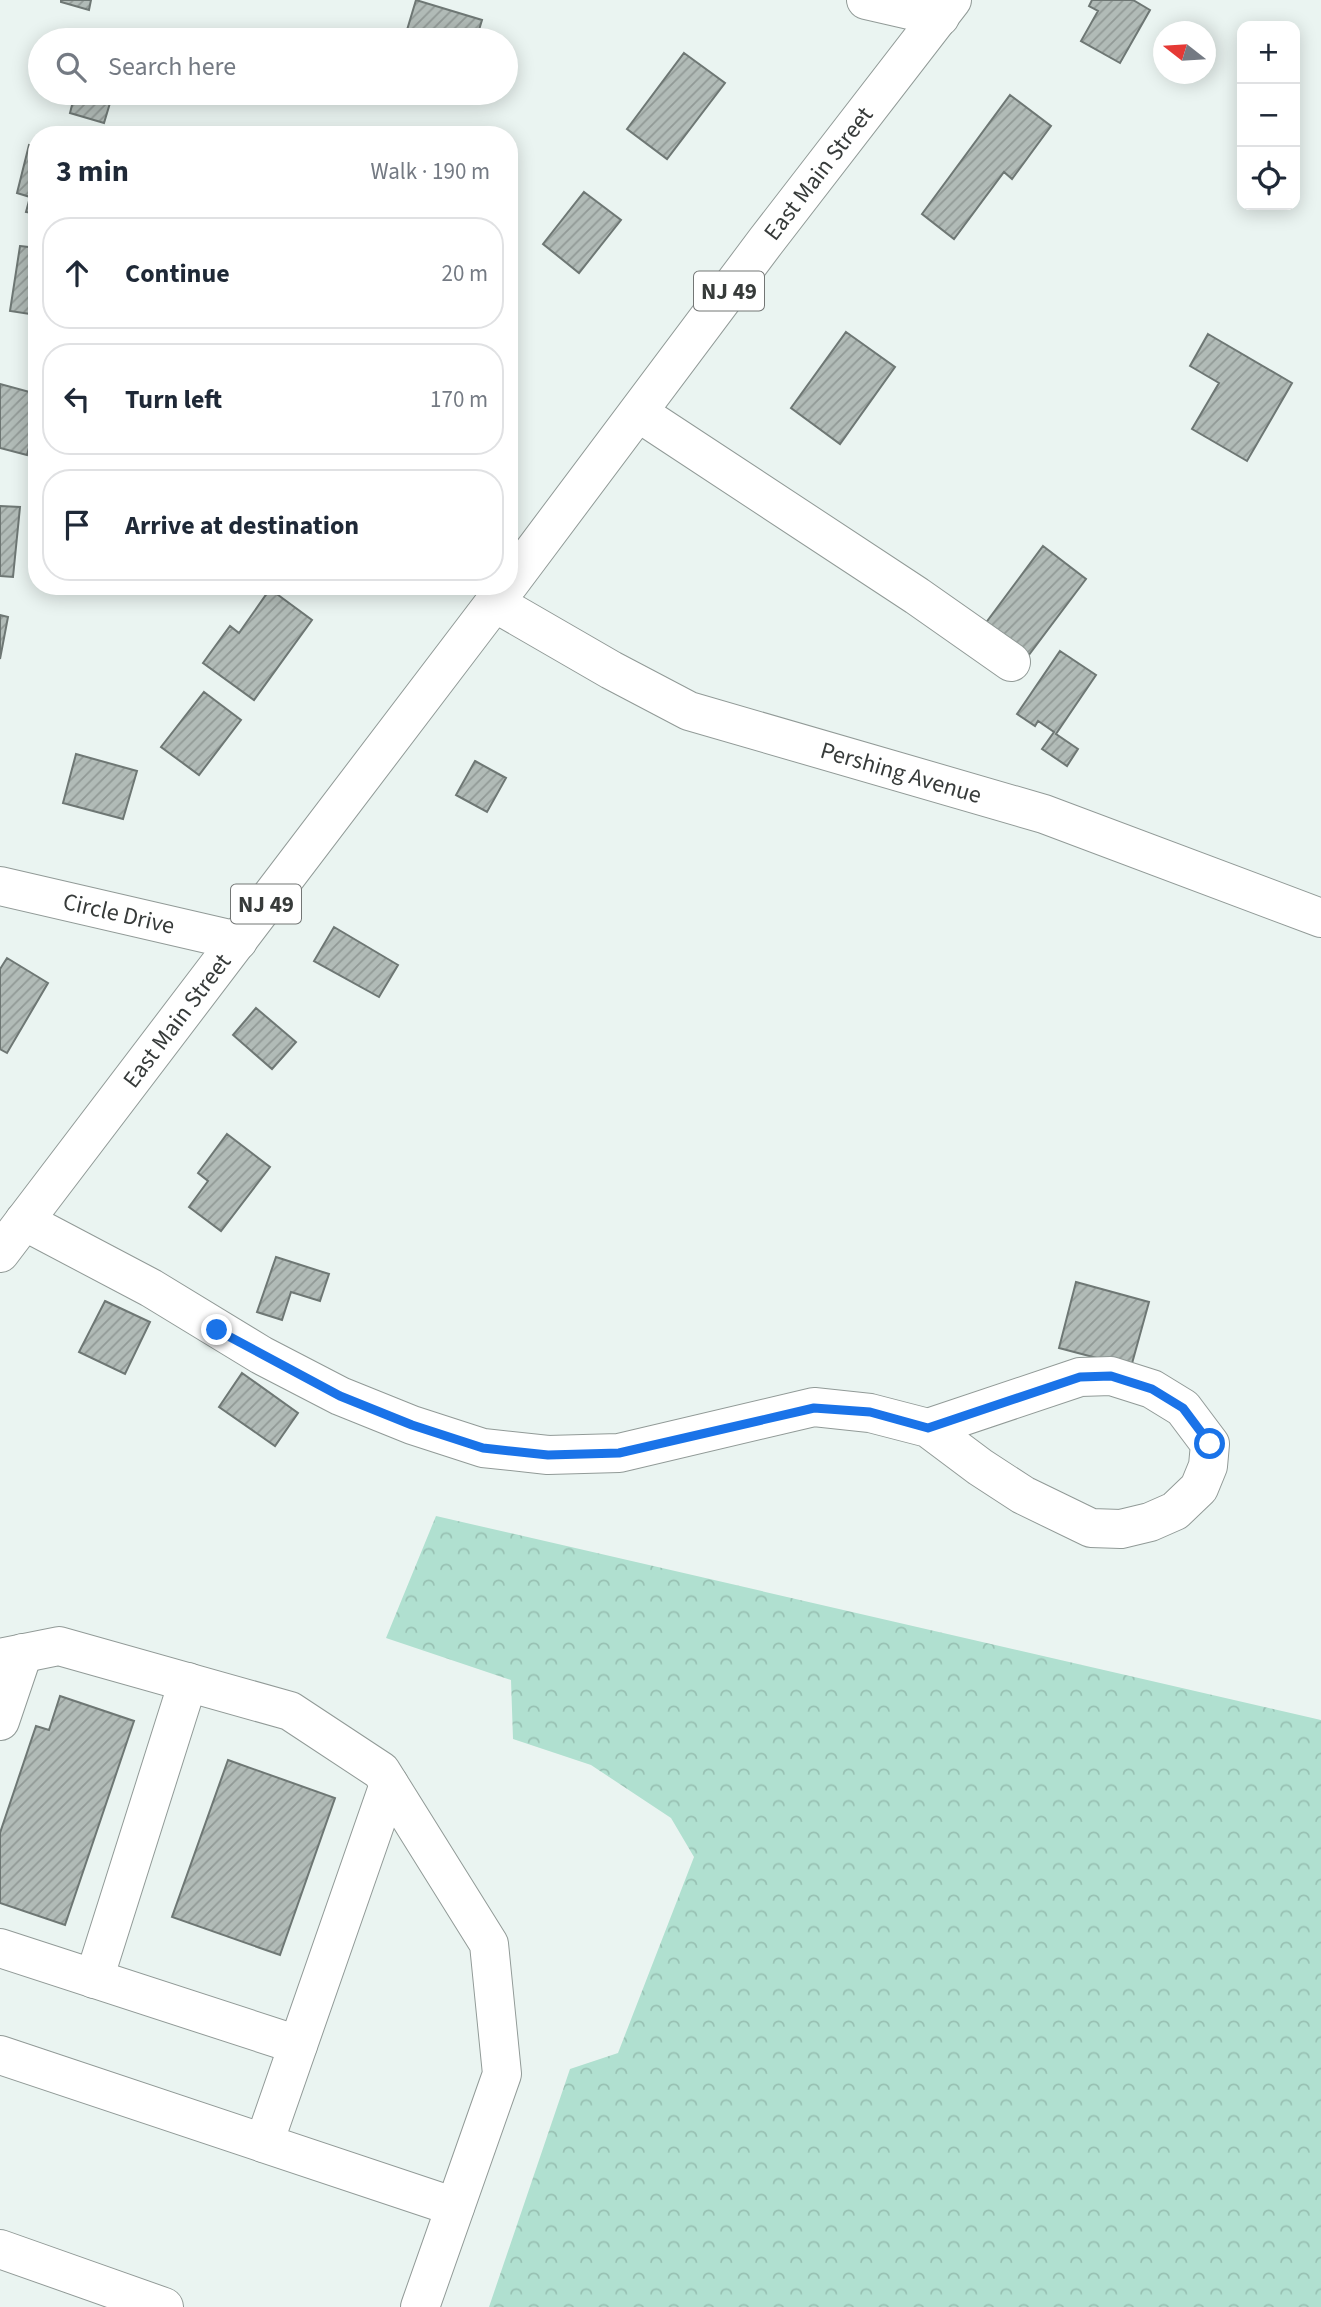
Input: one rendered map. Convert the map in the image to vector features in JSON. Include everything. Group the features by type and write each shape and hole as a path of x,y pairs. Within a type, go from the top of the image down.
{"main road":[{"path":"866,0 946,9"},
{"name":"East Main Street","path":"518,573 766,241 946,9"},
{"path":"639,413 917,596 1012,662"},
{"name":"East Main Street","path":"0,1253 501,595"},
{"name":"Pershing Avenue","path":"509,595 611,670 689,712 1044,814 1321,918"},
{"name":"Circle Drive","path":"0,886 238,941"},
{"path":"24,1221 151,1287 261,1355 340,1396 412,1425 483,1448 548,1455 619,1453 814,1408 870,1412 928,1428 980,1467 1023,1494 1091,1528 1121,1529 1150,1522 1175,1511 1199,1488 1208,1466 1210,1444 1183,1408 1152,1389 1111,1376 1080,1377 928,1428"},
{"path":"0,1721 12,1656 60,1646 290,1711 381,1771 489,1944 502,2074 420,2307"},
{"path":"94,1979 188,1682"},
{"path":"264,2143 389,1784"},
{"path":"0,1948 298,2045"},
{"path":"0,2055 455,2207"},
{"path":"0,2249 163,2307"}],"green space":[{"path":"436,1516 1321,1720 1321,2307 489,2307 570,2069 618,2053 694,1857 671,1818 591,1765 513,1739 511,1680 386,1638"}],"building":[{"path":"61,0 91,0 89,10"},
{"path":"416,0 482,20 480,28 408,28"},
{"path":"1092,0 1133,0 1150,10 1120,63 1081,41 1098,11 1089,6"},
{"path":"684,53 725,83 667,159 627,129"},
{"path":"1010,95 1051,126 1012,179 1004,172 954,239 922,214"},
{"path":"72,105 109,105 104,123 70,113"},
{"path":"28,149 28,196 17,193"},
{"path":"584,192 621,220 579,273 543,244"},
{"path":"20,246 28,247 28,314 10,311"},
{"path":"846,332 895,367 840,444 791,408"},
{"path":"1208,334 1292,383 1247,461 1192,429 1219,383 1190,366"},
{"path":"0,384 28,392 28,451 27,455 0,448"},
{"path":"0,506 20,507 13,577 0,576"},
{"path":"1043,546 1086,579 1028,656 985,624"},
{"path":"266,595 278,595 312,620 254,700 203,663 230,626 239,633"},
{"path":"0,615 8,617 0,659"},
{"path":"1060,651 1096,675 1056,734 1078,749 1067,766 1042,749 1054,732 1038,721 1035,726 1017,714"},
{"path":"204,692 241,720 199,775 161,747"},
{"path":"76,754 137,771 123,819 63,803"},
{"path":"475,761 506,778 487,812 456,795"},
{"path":"334,927 398,965 379,997 314,961"},
{"path":"7,958 48,983 7,1053 0,1049 0,969"},
{"path":"256,1008 296,1042 272,1069 233,1035"},
{"path":"227,1134 270,1167 221,1231 189,1207 208,1181 198,1173"},
{"path":"276,1257 329,1274 320,1301 291,1292 282,1320 257,1312"},
{"path":"1076,1282 1149,1302 1131,1367 1059,1348"},
{"path":"105,1301 150,1322 125,1374 79,1352"},
{"path":"242,1373 298,1413 275,1446 219,1407"},
{"path":"60,1696 134,1721 65,1925 0,1903 0,1833 36,1726 49,1730"},
{"path":"228,1760 335,1798 280,1955 172,1917"}],"route":[{"path":"217,1330 340,1396 412,1425 483,1448 548,1455 619,1453 814,1408 870,1412 928,1428 1080,1377 1111,1376 1152,1389 1183,1408 1210,1444"}]}
